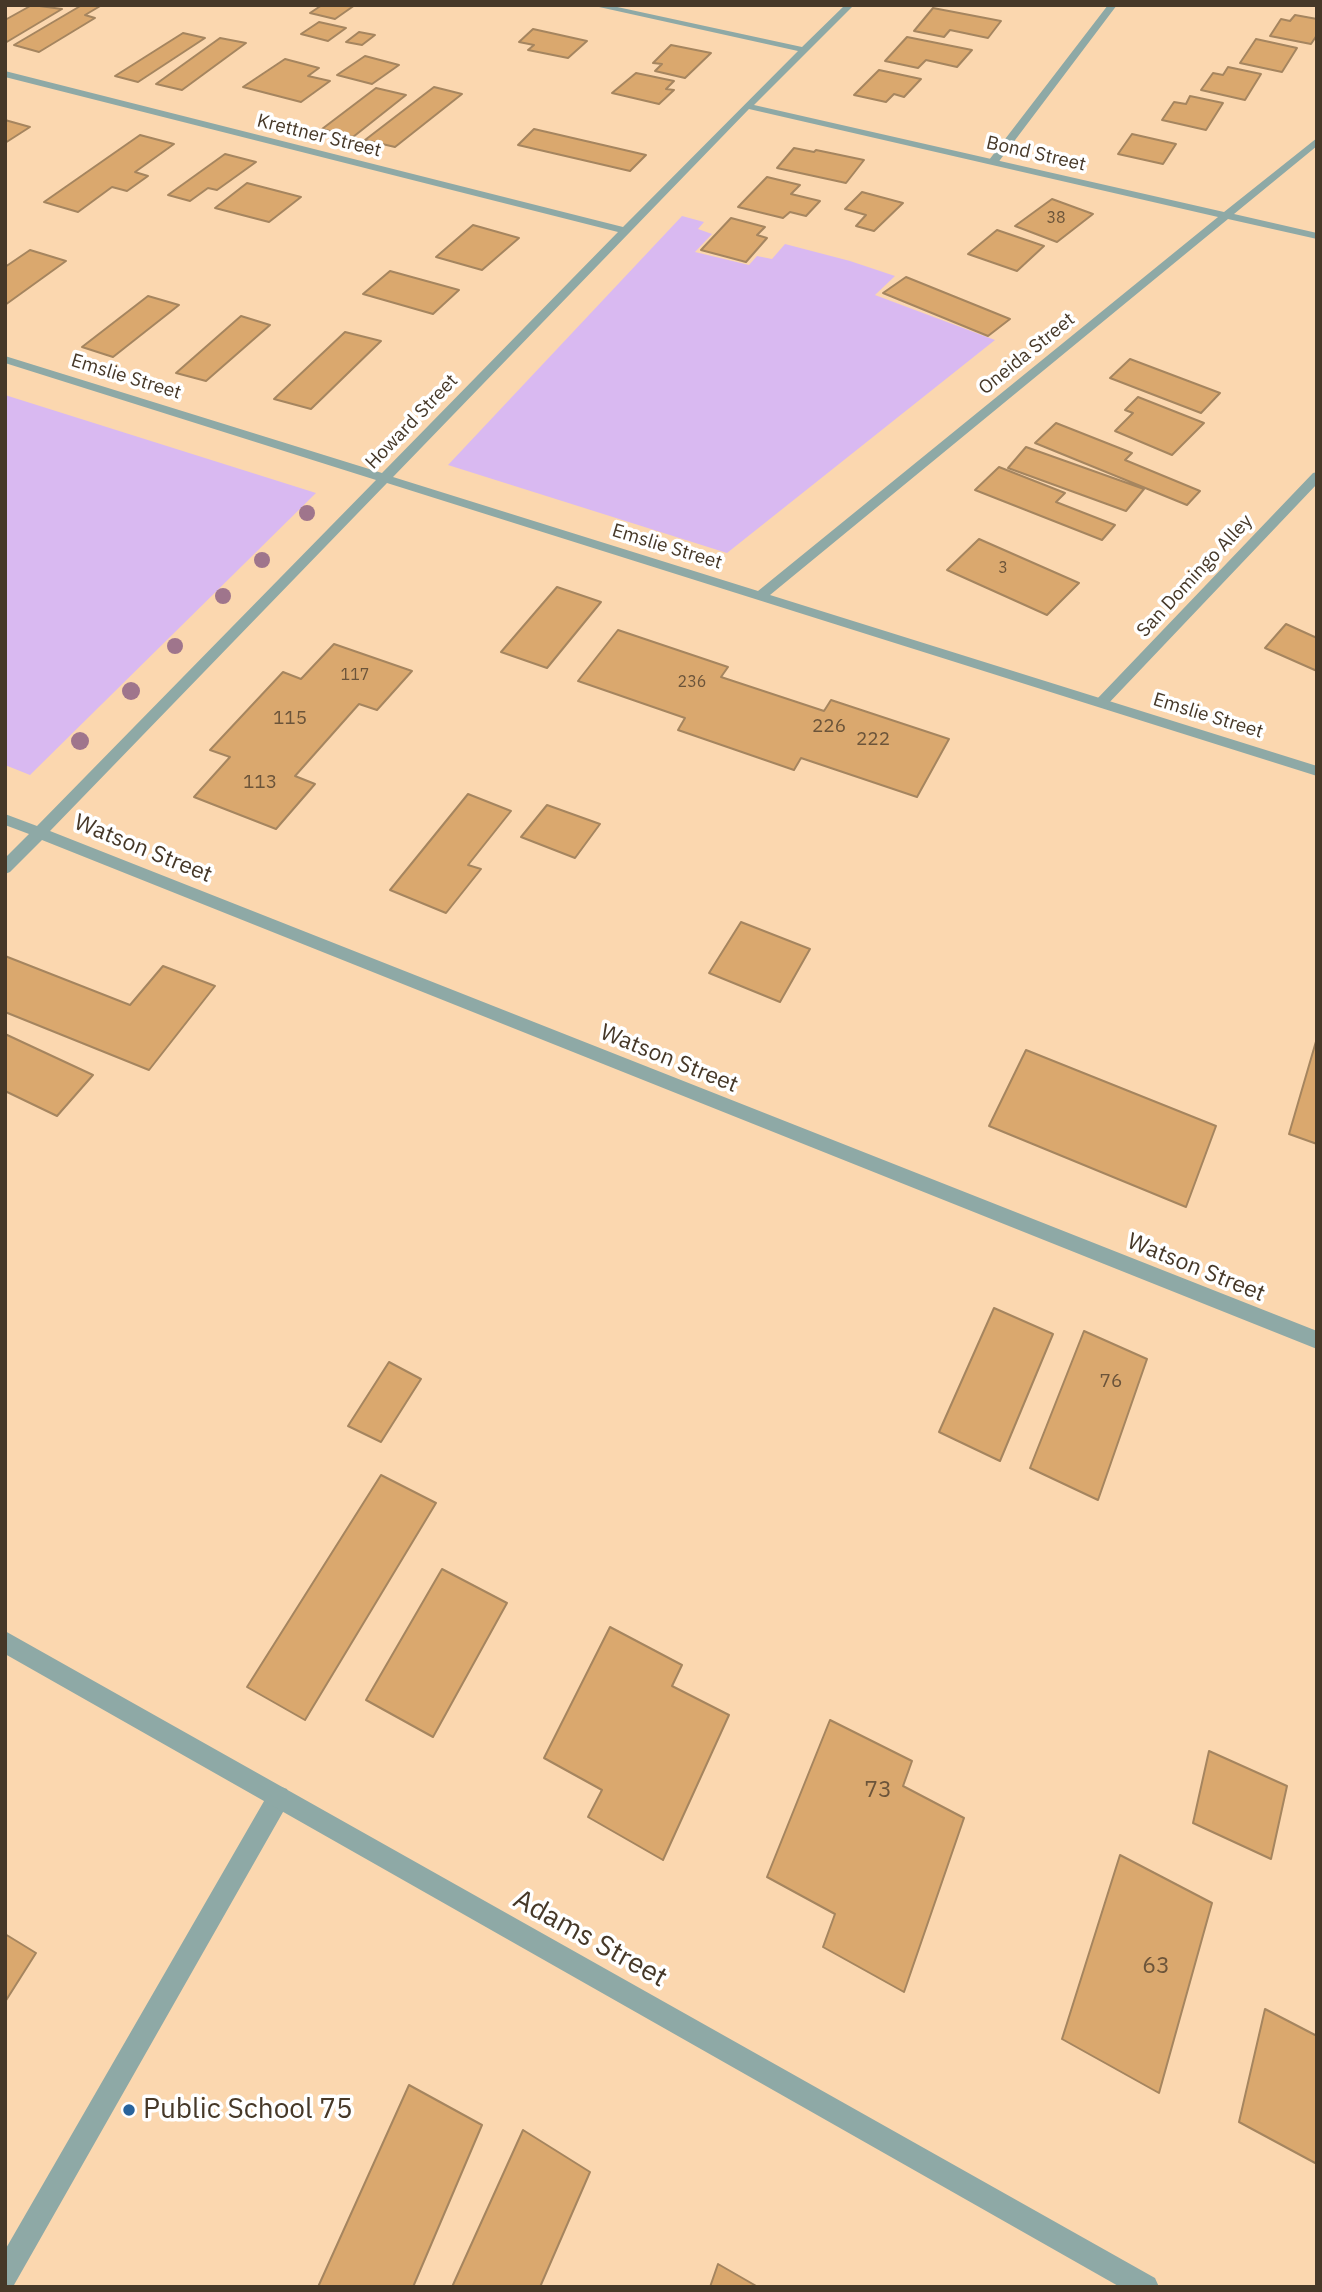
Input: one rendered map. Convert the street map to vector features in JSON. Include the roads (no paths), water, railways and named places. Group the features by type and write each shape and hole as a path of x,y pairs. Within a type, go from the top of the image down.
{"street":[{"path":"594,5 805,50"},
{"name":"Howard Street","path":"5,868 747,106 850,5"},
{"path":"993,162 1113,5"},
{"name":"Krettner Street","path":"5,74 625,231"},
{"name":"Bond Street","path":"747,106 1317,236"},
{"name":"Oneida Street","path":"760,596 1317,141"},
{"name":"Emslie Street","path":"5,359 1317,771"},
{"name":"San Domingo Alley","path":"1101,703 1317,475"},
{"name":"Watson Street","path":"5,819 1317,1340"},
{"name":"Adams Street","path":"5,1642 1146,2287"},
{"path":"5,2276 279,1797"}],"place":[{"name":"Public School 75","path":"129,2110"}]}
